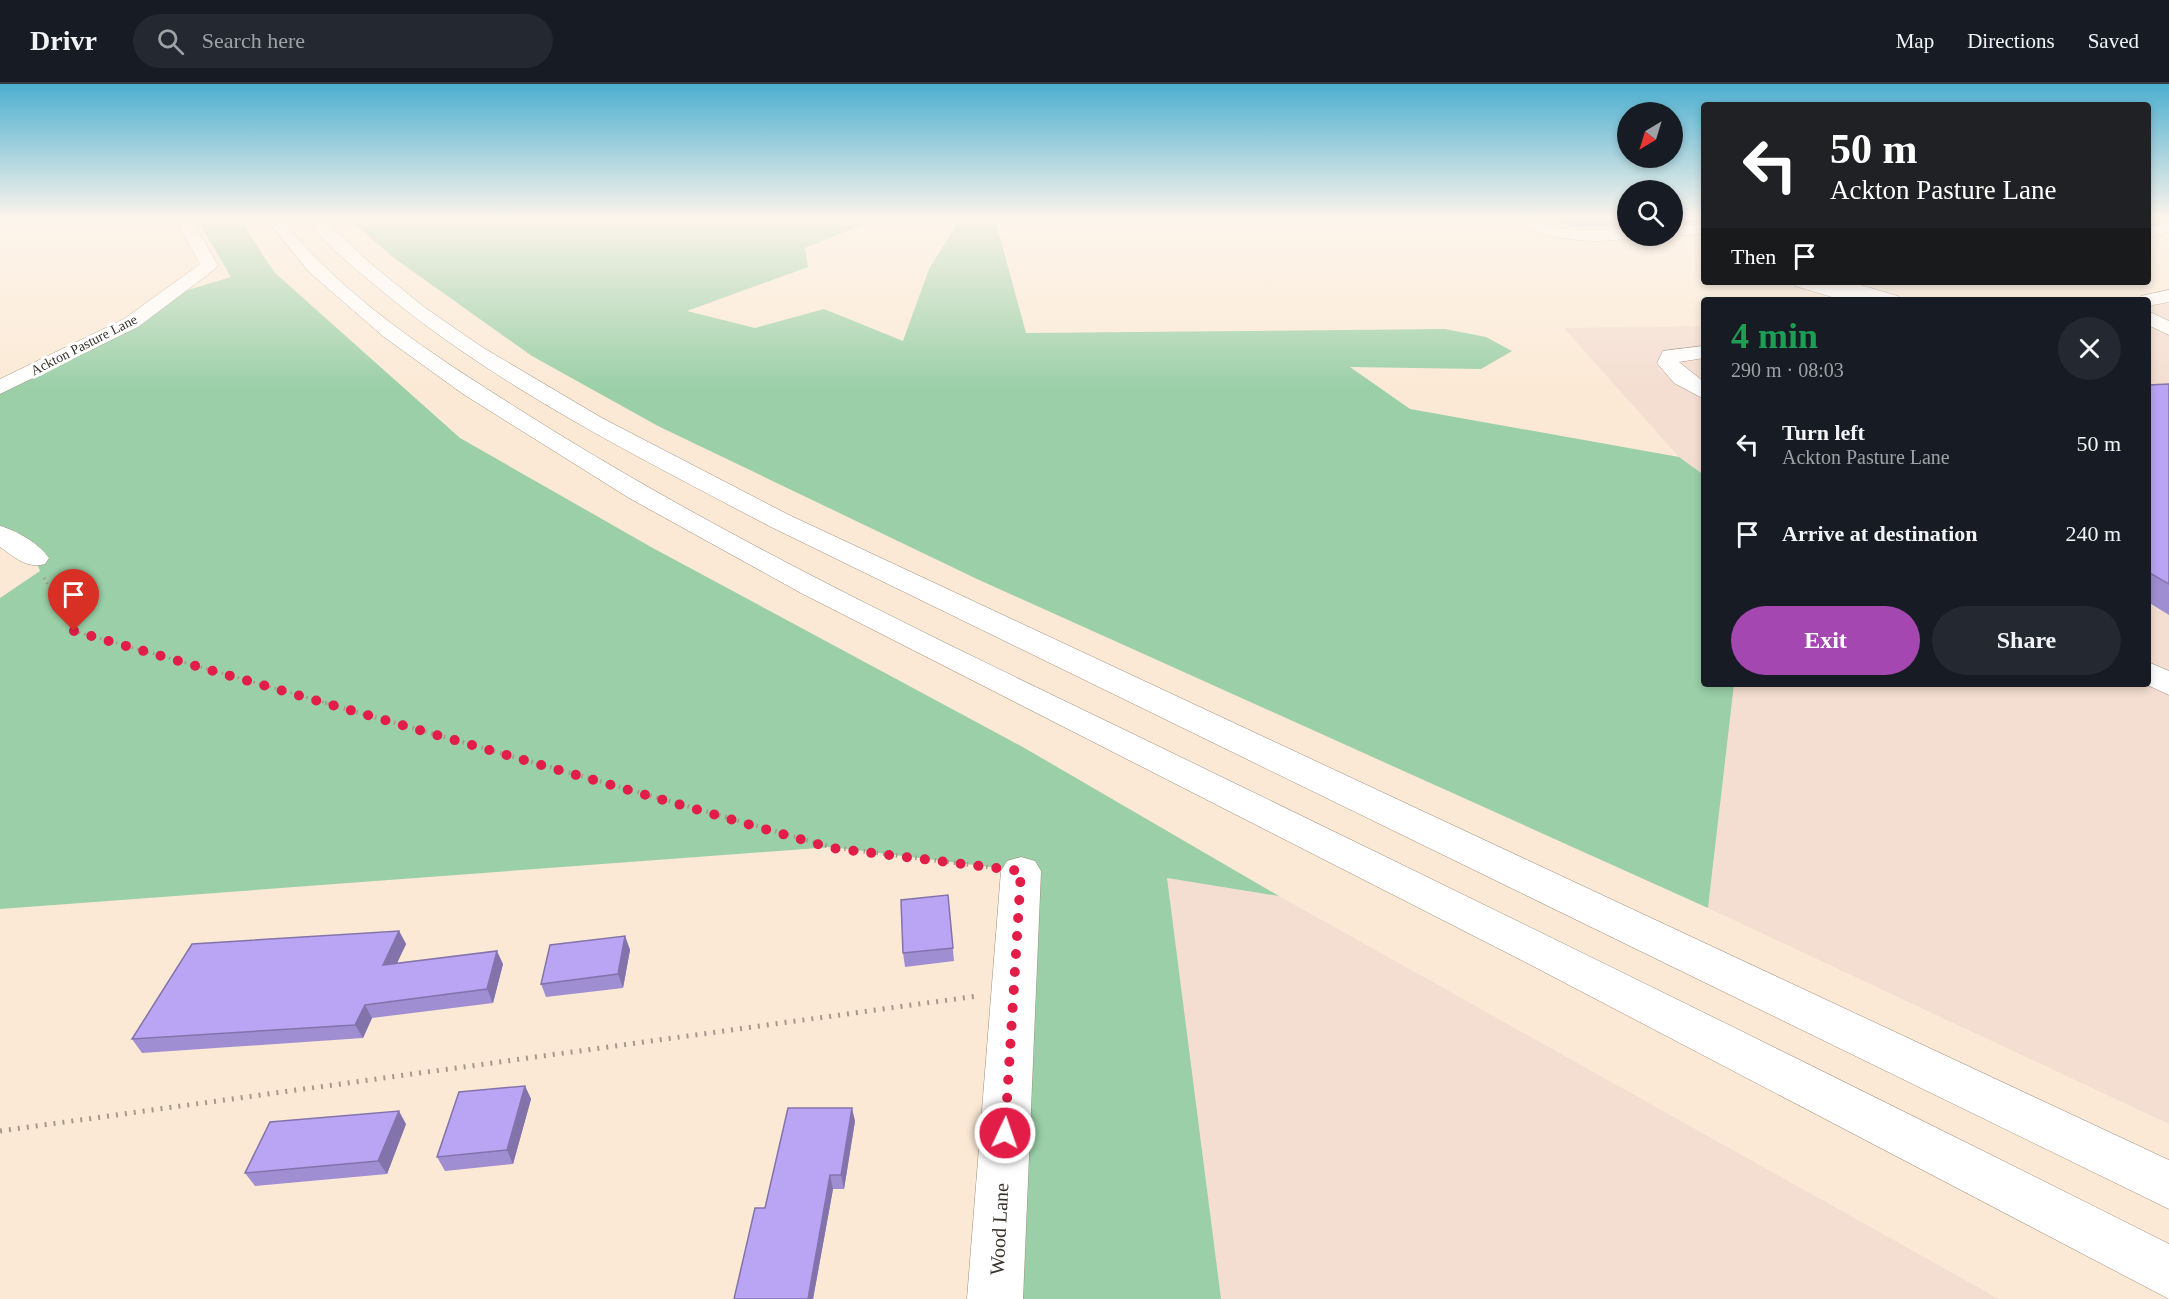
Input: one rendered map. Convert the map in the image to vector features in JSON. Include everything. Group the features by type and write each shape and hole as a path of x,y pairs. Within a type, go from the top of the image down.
{"main road":[{"name":"Ackton Pasture Lane","path":"0,387 131,323 195,276"},
{"path":"324,276 389,331 446,372 600,470 782,572 1248,804 2169,1272"},
{"path":"374,276 400,298 486,357 618,436 778,520 2169,1185"},
{"path":"1811,285 1852,297"},
{"path":"1841,285 1881,297"},
{"path":"2156,321 2169,296"},
{"path":"1701,352 1670,355 1668,363 1682,378 1701,390"},
{"path":"0,534 35,558"},
{"path":"2151,674 2169,685"},
{"name":"Wood Lane","path":"995,1299 1021,871"}],"path":[{"path":"35,558 74,631 831,848 1021,871"},
{"path":"0,1131 1013,991"}],"shaded area":[{"path":"2151,301 2169,304 2169,1124 1708,908 1734,687 2151,687"},
{"path":"1701,326 1701,473 1679,457 1564,328"},
{"path":"1167,878 1279,896 1999,1299 1172,1299"}],"green space":[{"path":"278,276 460,438 651,547 1021,746 1279,896 1167,878 1221,1299 985,1299 1021,871 831,847 0,909 0,598 40,571 35,558 0,534 0,388 178,293 231,277"},
{"path":"419,276 784,276 687,311 755,328 824,309 903,341 927,276 1010,276 1026,333 1445,329 1486,337 1512,351 1481,369 1350,367 1410,409 1679,457 1701,473 1701,687 1734,687 1708,908 977,579 658,426 532,356"}],"building":[{"path":"2169,384 2169,584 2151,574 2151,385"},
{"path":"948,895 953,948 903,953 901,900"},
{"path":"399,931 383,965 497,951 487,989 365,1005 355,1025 132,1039 192,944"},
{"path":"625,936 618,974 541,984 550,945"},
{"path":"525,1086 507,1150 437,1157 459,1092"},
{"path":"788,1108 852,1108 841,1175 830,1175 808,1299 734,1299 755,1208 765,1208"},
{"path":"399,1111 378,1161 245,1173 270,1122"}],"route":[{"path":"74,631 831,848 1021,871 1005,1133"}]}
